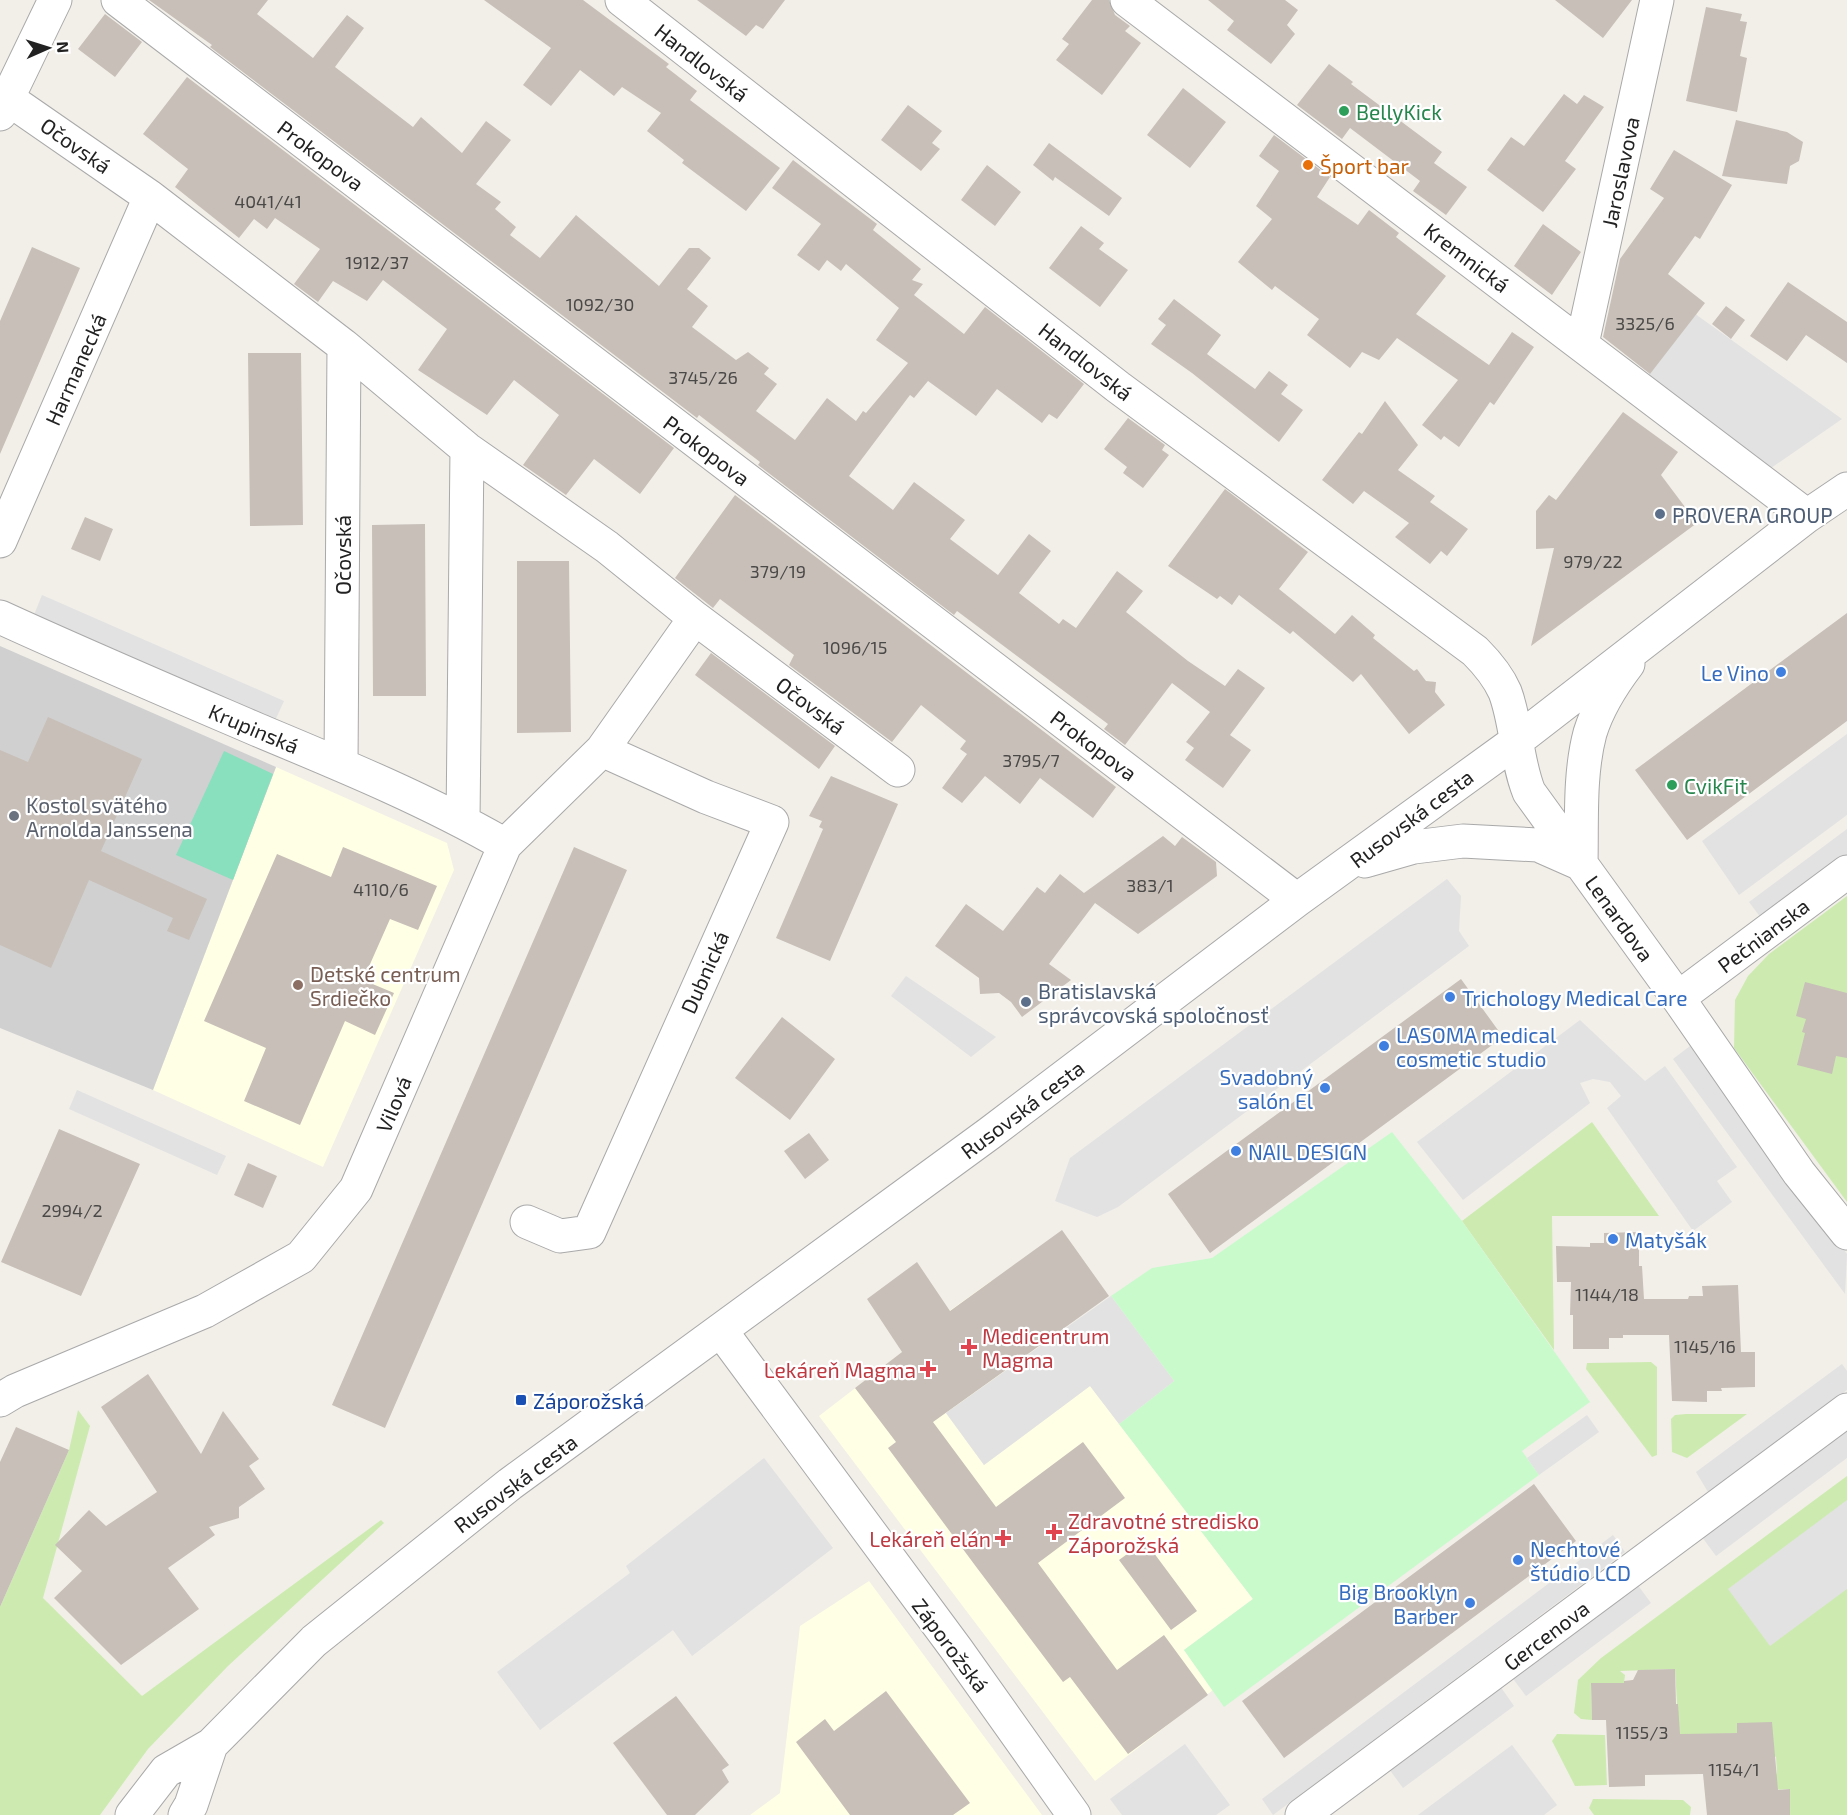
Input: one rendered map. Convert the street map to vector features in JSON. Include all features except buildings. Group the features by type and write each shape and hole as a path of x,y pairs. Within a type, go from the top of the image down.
{"street":[{"path":"4,106 55,0"},
{"name":"Prokopova","path":"118,0 1297,900"},
{"name":"Handlovská","path":"622,0 1109,380 1475,651 1491,668 1505,693 1515,742"},
{"name":"Kremnická","path":"1127,0 1807,516"},
{"name":"Jaroslavova","path":"1582,344 1657,0"},
{"name":"Očovská","path":"4,106 150,197 344,346 467,449 607,547 695,618 898,771"},
{"name":"Harmanecká","path":"0,541 150,197"},
{"name":"Očovská","path":"341,765 344,346"},
{"path":"463,821 467,449"},
{"name":"Rusovská cesta","path":"132,1815 166,1771 211,1745 244,1708 314,1641 510,1484 990,1133 1297,900 1515,742 1648,637 1807,516 1847,489"},
{"name":"Krupinská","path":"0,617 85,657 341,765 463,821 505,845"},
{"name":"Vilová","path":"0,1400 15,1390 205,1311 301,1257 356,1189 505,845 602,750 695,618"},
{"path":"1344,868 1414,847 1463,841 1538,845 1581,864 1585,774 1590,734 1609,688 1648,637"},
{"name":"Lenardova","path":"1515,742 1521,772 1529,792 1678,999 1799,1173 1847,1233"},
{"name":"Dubnická","path":"527,1222 560,1236 589,1232 772,822 706,797 602,750"},
{"name":"Pečnianska","path":"1678,999 1847,872"},
{"name":"Záporožská","path":"721,1331 957,1650 1074,1815"},
{"name":"Gercenova","path":"1302,1815 1847,1410"},
{"name":"Rusovská cesta","path":"185,1815 192,1805 211,1745"}],"shaded area":[{"path":"1696,314 1842,419 1771,468 1648,376"},
{"path":"42,595 284,701 273,725 32,620"},
{"path":"0,646 276,767 153,1090 0,1028"},
{"path":"1847,734 1847,815 1739,895 1702,841"},
{"name":"Detské centrum Srdiečko","path":"276,767 447,843 454,870 323,1167 153,1090"},
{"path":"1847,829 1847,856 1761,918 1749,902"},
{"path":"1447,879 1461,896 1459,931 1469,946 1118,1207 1097,1217 1055,1201 1070,1158"},
{"path":"906,976 996,1037 971,1057 891,996"},
{"path":"1580,1020 1645,1081 1665,1066 1737,1167 1717,1181 1732,1202 1693,1231 1607,1108 1621,1096 1610,1082 1593,1079 1580,1083 1590,1103 1463,1200 1417,1142"},
{"path":"1690,1046 1847,1254 1845,1294 1673,1059"},
{"path":"77,1090 226,1156 217,1175 69,1109"},
{"name":"Zdravotné stredisko Záporožská","path":"991,1281 1039,1346 946,1413 984,1465 1090,1386 1253,1599 1184,1650 1213,1690 1095,1781 819,1416 902,1352 899,1347"},
{"path":"1111,1296 1174,1381 1119,1424 1090,1386 984,1465 946,1413"},
{"path":"1842,1364 1847,1371 1847,1390 1708,1492 1696,1472"},
{"path":"1587,1415 1599,1432 1539,1475 1527,1458"},
{"path":"1847,1430 1847,1458 1716,1556 1702,1537"},
{"path":"764,1458 833,1548 692,1656 673,1630 540,1730 497,1672 630,1573 626,1566"},
{"path":"1847,1500 1847,1589 1770,1646 1728,1589"},
{"path":"1613,1535 1625,1552 1273,1815 1262,1799"},
{"path":"869,1581 1042,1815 750,1815 780,1793 800,1626"},
{"path":"1637,1584 1651,1603 1526,1696 1511,1676"},
{"path":"1500,1686 1514,1706 1403,1788 1389,1769"},
{"path":"1185,1744 1230,1805 1216,1815 1122,1815 1110,1799"},
{"path":"1512,1745 1557,1805 1544,1815 1418,1815"}],"green space":[{"path":"224,751 273,774 233,880 176,855"},
{"path":"1847,896 1847,1202 1734,1048 1735,1000 1748,976 1769,954"},
{"path":"1592,1122 1659,1216 1552,1216 1554,1350 1462,1221"},
{"path":"1392,1132 1462,1221 1590,1402 1522,1451 1539,1475 1224,1707 1184,1650 1253,1599 1119,1424 1174,1381 1111,1296 1152,1268 1212,1258"},
{"path":"1651,1362 1657,1367 1657,1455 1652,1457 1586,1369 1587,1363"},
{"path":"78,1410 90,1426 43,1598 142,1696 381,1520 384,1523 228,1666 148,1749 100,1815 0,1815 0,1607 69,1450"},
{"path":"1747,1414 1687,1458 1672,1452 1671,1419 1675,1415"},
{"path":"1847,1476 1847,1815 1790,1815 1790,1789 1771,1790 1777,1772 1776,1757 1737,1733 1672,1737 1678,1720 1675,1669 1620,1671 1625,1675 1624,1683 1591,1683 1592,1720 1581,1719 1574,1713 1578,1680 1601,1658"},
{"path":"1557,1734 1605,1735 1607,1785 1575,1786 1552,1741"},
{"path":"1593,1799 1683,1800 1691,1807 1690,1815 1594,1815 1589,1808"}],"place":[{"name":"BellyKick","path":"1344,111"},
{"name":"Šport bar","path":"1308,165"},
{"name":"PROVERA GROUP","path":"1660,514"},
{"name":"Le Vino","path":"1781,672"},
{"name":"CvikFit","path":"1672,785"},
{"name":"Kostol svätého Arnolda Janssena","path":"14,816"},
{"name":"Detské centrum Srdiečko","path":"298,985"},
{"name":"Trichology Medical Care","path":"1450,997"},
{"name":"Bratislavská správcovská spoločnosť","path":"1026,1002"},
{"name":"LASOMA medical cosmetic studio","path":"1384,1046"},
{"name":"Svadobný salón El","path":"1325,1088"},
{"name":"NAIL DESIGN","path":"1236,1151"},
{"name":"Matyšák","path":"1613,1239"},
{"name":"Medicentrum Magma","path":"969,1347"},
{"name":"Lekáreň Magma","path":"928,1369"},
{"name":"Záporožská","path":"521,1400"},
{"name":"Zdravotné stredisko Záporožská","path":"1054,1532"},
{"name":"Lekáreň elán","path":"1003,1538"},
{"name":"Nechtové štúdio LCD","path":"1518,1560"},
{"name":"Big Brooklyn Barber","path":"1470,1603"}]}
